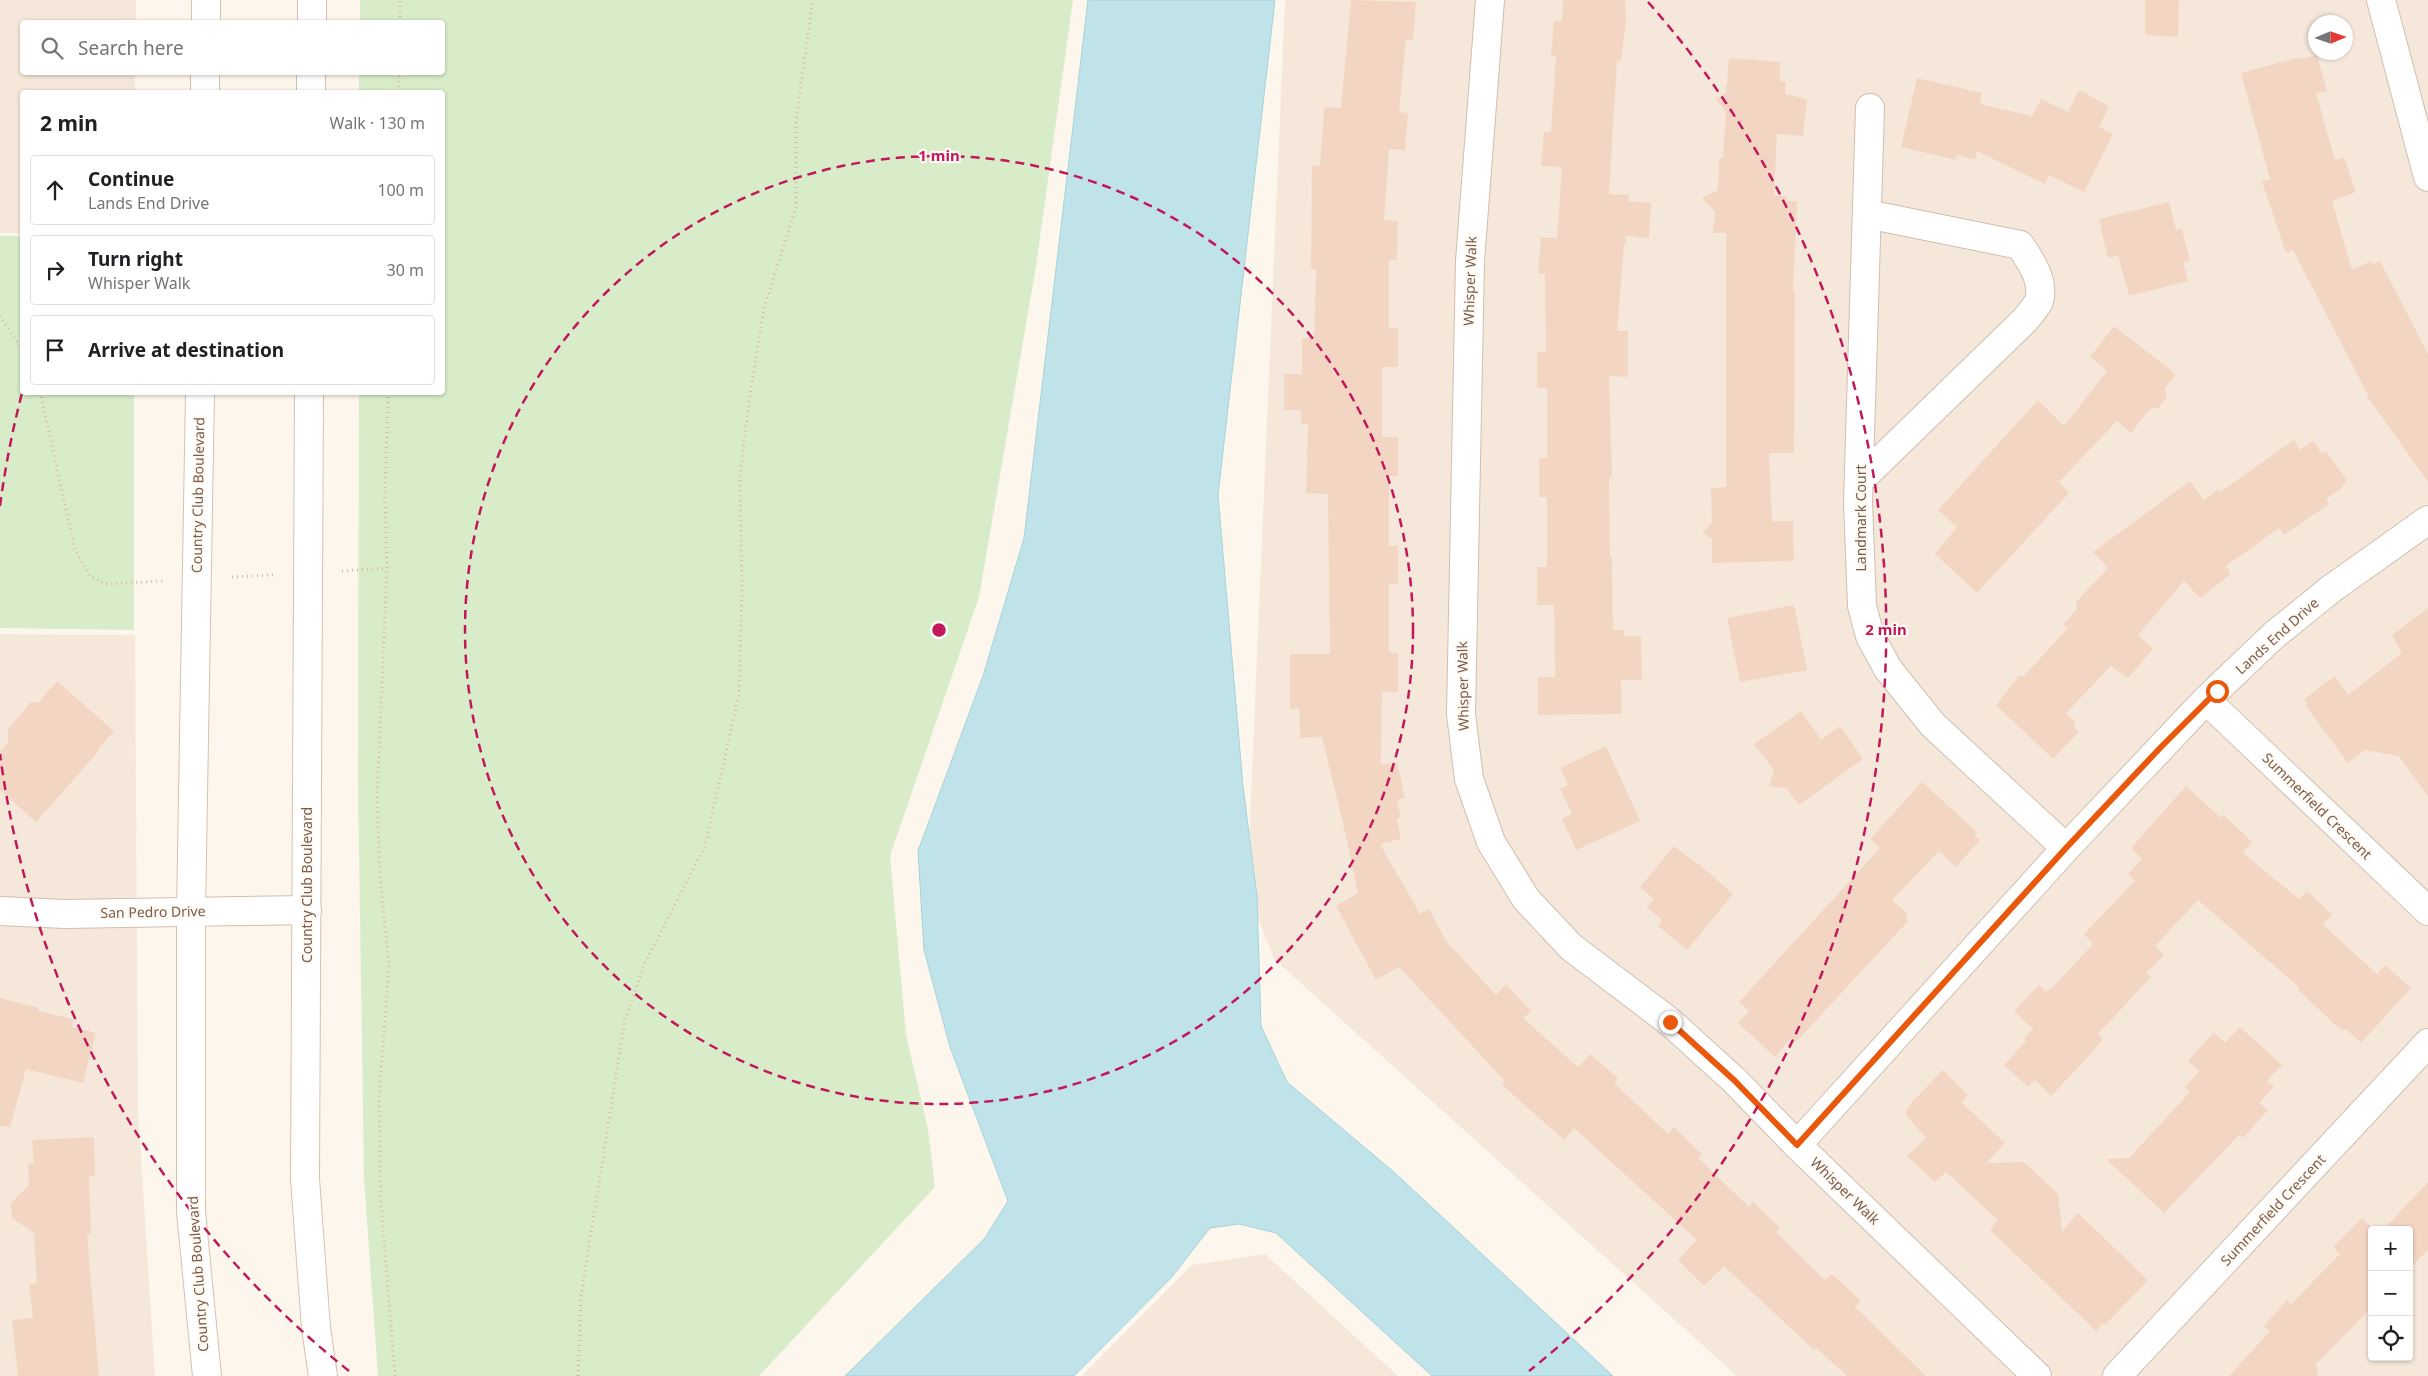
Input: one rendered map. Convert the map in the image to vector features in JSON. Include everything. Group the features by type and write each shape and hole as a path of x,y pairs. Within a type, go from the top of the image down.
{"street":[{"path":"206,0 206,20"},
{"path":"312,0 312,20"},
{"name":"Whisper Walk","path":"1490,0 1470,262 1461,714 1469,779 1491,842 1526,899 1571,947 1670,1022 1728,1074 1797,1145 2037,1376"},
{"path":"2382,0 2428,177"},
{"path":"205,75 205,90"},
{"path":"311,75 311,90"},
{"name":"Landmark Court","path":"1870,108 1860,480 1862,606 1870,636 1906,694 1933,725 2066,848"},
{"path":"1860,480 2025,320 2039,300 2039,281 2033,265 2020,245 1867,214"},
{"name":"Country Club Boulevard","path":"200,395 191,911 191,1212 207,1376"},
{"name":"Country Club Boulevard","path":"309,395 305,1179 316,1328 323,1376"},
{"name":"Lands End Drive","path":"1797,1145 2066,848 2206,700 2273,636 2331,589 2428,520"},
{"name":"Summerfield Crescent","path":"2206,700 2428,911"},
{"name":"San Pedro Drive","path":"0,912 65,914 307,910"},
{"name":"Summerfield Crescent","path":"2117,1376 2428,1043"}],"path":[{"path":"400,0 400,20"},
{"path":"578,1376 582,1296 625,1020 644,965 705,846 739,694 742,590 740,476 749,401 764,308 796,207 796,119 813,0"},
{"path":"399,75 399,90"},
{"path":"0,316 20,346"},
{"path":"388,395 385,494 387,568 377,799 380,877 389,966 379,1098 381,1204 395,1376"}],"shaded area":[{"path":"0,0 136,0 136,20 20,20 20,75 135,75 135,90 20,90 20,233 0,233"},
{"path":"1285,0 2428,0 2428,1376 1737,1376 1274,959 1247,890"},
{"path":"0,634 135,635 138,1111 155,1376 0,1376"},
{"path":"1265,1254 1398,1376 1082,1376 1192,1265"}],"green space":[{"path":"360,0 1073,0 1036,266 979,597 890,856 906,1035 928,1129 935,1187 759,1376 378,1376 364,1178 358,783 359,395 445,395 445,90 359,90 359,75 445,75 445,20 360,20"},
{"path":"0,236 20,236 20,395 134,395 134,630 0,628"}],"water":[{"path":"1088,0 1275,0 1218,495 1243,786 1257,897 1261,1026 1287,1082 1395,1173 1613,1376 1432,1376 1276,1233 1239,1224 1210,1228 1171,1278 1074,1376 845,1376 985,1238 1008,1201 950,1047 924,950 918,851 983,676 1024,538"}],"building":[{"path":"1351,0 1416,2 1413,40 1406,39 1399,112 1408,113 1405,150 1389,149 1384,220 1398,221 1397,260 1389,260 1389,328 1398,328 1398,367 1382,367 1382,437 1398,437 1398,476 1389,476 1389,546 1398,546 1398,584 1389,584 1389,652 1398,653 1398,692 1382,692 1381,765 1397,762 1405,798 1397,800 1401,818 1397,819 1401,839 1380,844 1420,914 1429,909 1447,942 1496,995 1506,984 1531,1011 1523,1018 1578,1067 1590,1054 1618,1078 1614,1083 1668,1134 1674,1127 1702,1154 1698,1158 1749,1207 1753,1202 1780,1228 1776,1232 1825,1280 1832,1274 1861,1301 1855,1307 1926,1376 1847,1376 1816,1348 1814,1350 1724,1266 1704,1286 1678,1260 1697,1240 1574,1128 1564,1140 1502,1085 1505,1081 1399,967 1376,980 1336,906 1358,893 1343,823 1322,737 1300,738 1299,708 1290,709 1290,654 1330,654 1328,494 1306,493 1308,423 1301,424 1301,410 1284,410 1284,374 1302,374 1302,338 1314,338 1316,269 1311,269 1312,165 1320,166 1324,107 1341,108"},
{"path":"1563,0 1625,0 1626,21 1621,61 1617,61 1609,194 1629,195 1628,201 1651,203 1649,238 1626,236 1626,244 1624,244 1617,331 1628,331 1628,377 1609,376 1612,477 1609,477 1610,557 1612,557 1613,630 1624,630 1624,636 1641,636 1642,680 1621,680 1622,714 1538,715 1538,677 1555,677 1554,605 1537,605 1537,567 1547,567 1547,497 1539,497 1539,458 1547,458 1547,388 1537,388 1537,352 1546,352 1545,274 1538,274 1541,237 1557,238 1562,167 1541,166 1544,132 1551,132 1556,56 1551,56 1554,21 1562,21"},
{"path":"2145,0 2179,0 2178,37 2145,35"},
{"path":"2300,57 2301,59 2308,57 2308,60 2318,60 2327,91 2316,93 2335,160 2344,157 2356,192 2332,201 2352,270 2371,261 2372,264 2380,261 2428,354 2428,482 2367,396 2293,250 2286,253 2262,182 2270,179 2241,73"},
{"path":"1729,58 1780,62 1780,81 1786,82 1785,94 1807,99 1803,136 1777,134 1774,196 1786,196 1787,201 1797,201 1793,291 1795,291 1794,453 1769,453 1772,521 1793,521 1794,561 1712,563 1712,539 1703,533 1712,522 1711,488 1726,487 1726,233 1713,233 1715,211 1702,198 1718,190 1719,158 1723,158 1726,112 1716,99 1726,93"},
{"path":"1917,78 1982,93 1980,104 2032,116 2041,99 2068,112 2079,90 2109,106 2099,127 2113,134 2084,192 2049,175 2045,184 1977,151 1975,160 1957,155 1956,160 1901,147"},
{"path":"2169,202 2176,230 2182,229 2190,261 2183,262 2188,281 2129,296 2118,255 2108,258 2099,219"},
{"path":"2114,326 2176,374 2165,388 2167,397 2158,408 2150,409 2131,433 2117,421 2059,482 2069,493 1977,593 1935,554 1957,527 1938,510 2038,400 2064,426 2107,371 2090,357"},
{"path":"2294,440 2300,450 2313,441 2322,454 2326,451 2347,481 2342,488 2326,499 2329,504 2284,535 2279,528 2226,566 2231,574 2200,598 2184,581 2138,635 2153,649 2128,678 2111,666 2066,713 2076,723 2073,726 2079,732 2053,759 1996,705 2019,676 2024,676 2068,628 2063,625 2077,609 2076,602 2108,568 2093,552 2190,481 2204,500 2218,489 2220,492"},
{"path":"1794,605 1807,670 1740,682 1727,618"},
{"path":"2428,608 2428,796 2399,756 2365,750 2348,763 2305,705 2308,703 2304,699 2335,676 2348,695 2402,653 2392,635"},
{"path":"57,681 114,731 97,750 98,752 36,822 0,790 0,752 8,742 8,729 31,702 38,703"},
{"path":"1801,711 1821,740 1840,726 1863,759 1799,805 1786,788 1769,786 1774,770 1754,744"},
{"path":"1606,746 1640,821 1576,850 1562,819 1572,814 1560,789 1568,785 1560,768"},
{"path":"1922,782 1977,832 1974,835 1980,840 1956,867 1939,851 1892,900 1908,914 1905,918 1908,921 1796,1042 1792,1037 1775,1057 1738,1023 1749,1011 1739,1002 1880,848 1870,839"},
{"path":"2186,786 2221,818 2224,815 2252,842 2243,853 2299,899 2307,891 2332,914 2323,925 2377,974 2385,965 2411,988 2361,1043 2346,1029 2342,1031 2298,990 2300,988 2198,900 2155,946 2164,955 2146,973 2151,977 2098,1034 2103,1039 2087,1058 2051,1096 2035,1080 2028,1087 2004,1065 2026,1041 2024,1038 2033,1029 2014,1011 2039,985 2046,992 2051,989 2093,944 2084,934 2135,881 2128,874 2142,859 2131,848"},
{"path":"1674,846 1698,863 1733,894 1687,950 1658,926 1662,920 1647,907 1654,899 1640,887"},
{"path":"0,998 39,1008 38,1011 73,1019 72,1027 96,1033 83,1083 26,1069 10,1127 0,1126"},
{"path":"2240,1027 2282,1065 2267,1081 2274,1087 2259,1103 2268,1110 2243,1138 2239,1135 2164,1213 2106,1159 2129,1158 2190,1092 2185,1087 2199,1071 2188,1061 2214,1032 2225,1043"},
{"path":"1943,1070 1968,1095 1961,1102 2005,1143 1986,1163 2024,1162 2058,1194 2062,1231 2078,1213 2148,1280 2105,1325 2103,1323 2096,1331 1990,1230 1998,1220 1946,1172 1935,1182 1907,1156 1926,1138 1905,1114 1912,1102"},
{"path":"94,1137 95,1176 89,1177 91,1232 87,1236 99,1376 18,1376 12,1320 33,1318 29,1284 37,1283 34,1233 12,1218 11,1203 29,1185 28,1164 34,1163 32,1140"},
{"path":"2428,1182 2428,1250 2413,1265 2413,1226 2387,1226"},
{"path":"2362,1218 2370,1226 2368,1226 2368,1311 2316,1364 2318,1376 2229,1376 2270,1331 2264,1326 2287,1300 2291,1304 2340,1254 2333,1247"}],"route":[{"path":"1670,1022 1735,1081 1797,1145 2066,848 2206,700 2217,691"}]}
